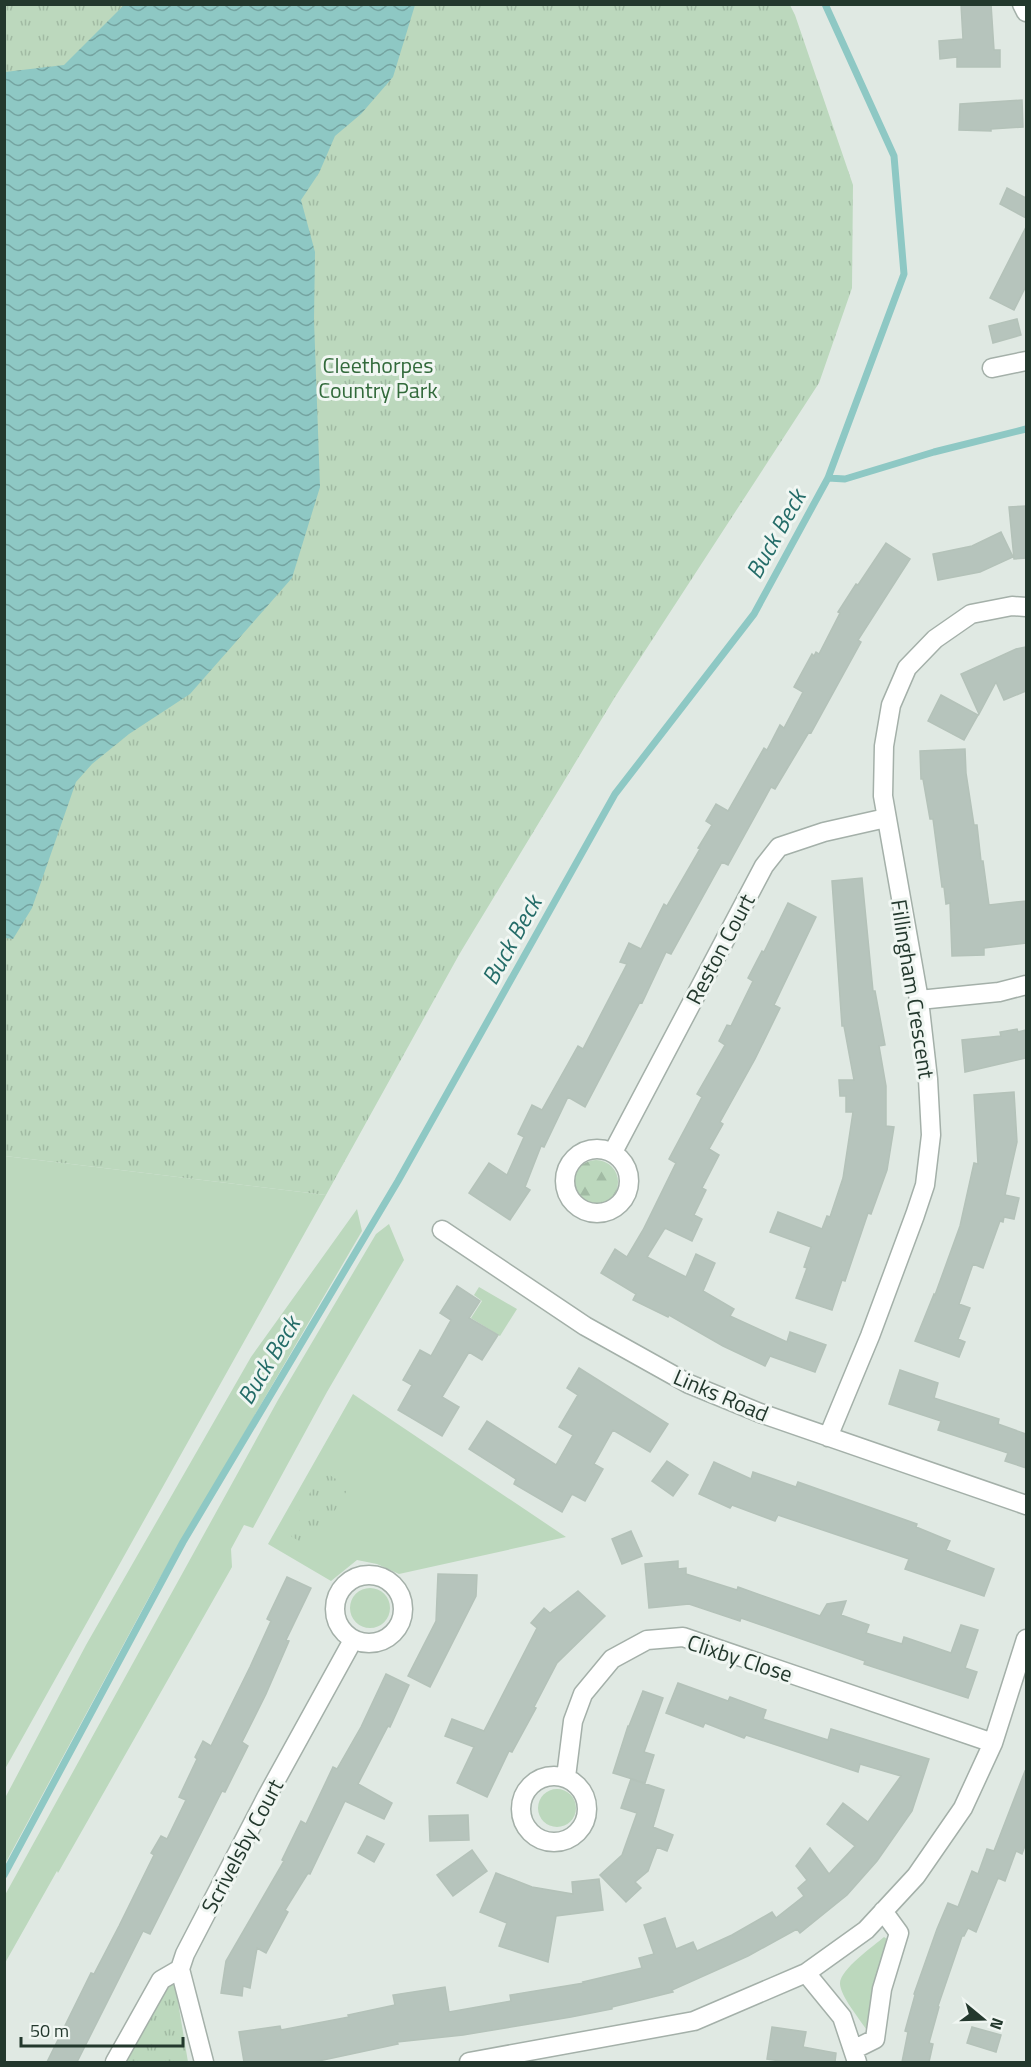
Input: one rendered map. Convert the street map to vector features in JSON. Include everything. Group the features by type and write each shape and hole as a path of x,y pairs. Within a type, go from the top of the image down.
{"street":[{"path":"1022,4 1026,12"},
{"path":"992,368 1026,361"},
{"name":"Fillingham Crescent","path":"828,1437 870,1336 925,1185 931,1135 928,1079 919,1000 886,818 884,746 891,705 907,668 935,639 971,614 1012,606 1026,607"},
{"name":"Reston Court","path":"613,1152 764,866 779,847 824,832 886,818"},
{"path":"919,1000 999,992 1026,985"},
{"name":"Links Road","path":"442,1230 585,1326 689,1384 760,1413 1026,1505"},
{"name":"Clixby Close","path":"566,1777 573,1721 583,1694 612,1659 647,1640 683,1637 993,1743"},
{"path":"469,2062 694,2021 806,1973 866,1930 916,1876 963,1808 993,1743 1026,1639"},
{"name":"Scrivelsby Court","path":"180,1969 185,1954 262,1806 353,1640"},
{"path":"806,1973 842,2017 855,2056 875,2039 882,1989 899,1933 883,1911"},
{"path":"115,2062 160,1980 180,1969 204,2062"}],"green space":[{"name":"Cleethorpes Country Park","path":"5,5 790,5 853,185 852,288 819,383 615,697 460,953 326,1195 5,1156"},
{"path":"5,1156 326,1195 5,1769"},
{"path":"596,1160 611,1167 618,1182 611,1197 596,1204 581,1197 574,1182 581,1167"},
{"path":"357,1209 362,1231 154,1588 5,1864 5,1798 86,1645 251,1357"},
{"path":"389,1224 404,1260 327,1392 253,1528 244,1525 231,1549 232,1567 5,1963 5,1895 278,1400 376,1234"},
{"path":"479,1287 517,1309 500,1336 471,1318 482,1301 474,1295"},
{"path":"353,1394 566,1537 399,1574 377,1564 357,1560 331,1581 268,1544"},
{"path":"323,1471 349,1487 312,1549 286,1533"},
{"path":"370,1588 384,1594 390,1608 384,1622 370,1628 356,1622 350,1608 356,1594"},
{"path":"557,1789 570,1795 576,1808 570,1821 557,1827 544,1821 538,1808 544,1795"},
{"path":"884,1937 887,1939 876,1976 866,2029 841,1989 841,1978 851,1965"},
{"path":"170,1983 175,1984 188,2062 126,2062 166,1987"}],"water":[{"path":"125,4 415,5 393,77 361,114 335,136 319,173 301,200 315,252 314,320 320,487 292,578 190,694 129,734 92,764 76,782 32,908 13,939 5,938 5,72 64,65"}],"building":[{"path":"961,4 991,4 994,50 1000,50 1000,67 957,67 957,57 940,59 939,41 963,39"},
{"path":"1022,100 1023,127 991,129 991,131 959,130 960,104"},
{"path":"1007,188 1026,198 1026,218 1000,204"},
{"path":"1026,227 1026,286 1014,310 990,298"},
{"path":"1017,319 1021,335 993,343 989,326"},
{"path":"1026,506 1026,558 1014,559 1009,507"},
{"path":"1001,532 1013,557 980,572 938,580 933,554 972,546"},
{"path":"886,543 910,559 858,640 861,642 811,733 809,732 775,789 771,787 728,865 722,862 671,954 666,952 642,1003 640,1002 585,1107 568,1097 544,1147 541,1146 525,1187 530,1190 510,1220 469,1193 489,1163 507,1175 524,1137 518,1134 532,1105 542,1110 578,1046 583,1049 627,964 620,962 629,943 641,949 664,904 667,906 700,849 698,848 712,825 706,821 716,804 728,811 764,748 767,750 780,725 784,728 803,692 794,687 812,654 814,656 816,652 819,654 840,613 838,612"},
{"path":"1026,647 1026,691 1004,700 996,682 979,714 961,674 1016,649"},
{"path":"941,695 978,715 964,740 928,721"},
{"path":"965,749 966,773 974,825 977,825 989,905 1026,901 1026,943 984,948 984,955 952,956 950,903 946,904 944,887 942,887 933,819 930,819 923,779 921,779 920,751"},
{"path":"862,878 873,991 875,991 885,1045 879,1046 886,1086 886,1126 894,1127 887,1170 871,1214 868,1213 845,1281 842,1280 832,1310 796,1298 807,1268 804,1267 811,1247 770,1232 778,1212 822,1229 827,1216 830,1217 843,1178 853,1112 846,1112 846,1096 840,1096 839,1080 854,1080 844,1026 842,1026 832,881"},
{"path":"788,903 816,917 774,1005 780,1008 720,1122 723,1124 709,1149 719,1155 702,1188 706,1190 694,1215 702,1219 692,1241 665,1228 647,1257 686,1277 696,1254 715,1263 703,1291 734,1309 730,1316 787,1342 790,1332 826,1345 815,1372 770,1356 765,1366 723,1346 669,1315 668,1317 633,1300 636,1294 601,1273 615,1249 627,1257 643,1230 676,1163 669,1159 702,1097 697,1094 725,1045 719,1041 727,1025 731,1026 753,981 748,978 762,951 764,952"},
{"path":"1017,1029 1018,1032 1026,1030 1026,1058 965,1072 962,1040 1001,1036 1000,1032"},
{"path":"1014,1092 1017,1142 1005,1195 1019,1198 1014,1219 1004,1217 1003,1222 1000,1221 983,1268 973,1264 959,1304 970,1308 958,1339 965,1342 959,1357 915,1341 935,1295 960,1226 974,1163 978,1164 974,1095"},
{"path":"457,1286 480,1301 469,1318 498,1335 482,1360 469,1352 442,1397 459,1407 442,1436 398,1410 412,1385 403,1380 420,1350 431,1356 451,1320 440,1313"},
{"path":"579,1368 668,1424 650,1452 613,1430 594,1464 603,1469 585,1501 572,1494 562,1512 514,1484 516,1479 469,1449 487,1421 556,1465 573,1435 559,1427 578,1395 567,1388"},
{"path":"900,1370 938,1383 934,1398 999,1419 998,1424 1026,1434 1026,1468 1005,1461 1008,1453 938,1430 941,1421 889,1404"},
{"path":"667,1461 688,1475 673,1496 652,1481"},
{"path":"714,1462 751,1479 753,1472 796,1487 798,1482 917,1524 916,1527 950,1541 946,1550 994,1569 984,1596 905,1569 909,1559 778,1515 775,1521 732,1505 730,1508 699,1494"},
{"path":"631,1531 642,1556 622,1564 612,1539"},
{"path":"678,1561 678,1569 686,1568 686,1574 737,1590 738,1587 820,1616 827,1604 846,1601 841,1615 869,1625 866,1633 902,1644 904,1637 951,1653 961,1625 978,1630 965,1668 977,1672 968,1698 864,1664 865,1661 741,1618 740,1621 689,1604 649,1608 645,1564"},
{"path":"438,1574 477,1575 476,1596 430,1687 408,1676 436,1621"},
{"path":"287,1577 311,1588 286,1640 289,1641 266,1694 242,1742 248,1746 225,1792 222,1791 150,1934 143,1931 77,2062 47,2062 91,1973 94,1974 119,1926 154,1855 151,1853 161,1836 167,1839 186,1800 179,1797 197,1759 195,1757 203,1741 211,1746 271,1621 267,1619"},
{"path":"578,1591 605,1616 557,1663 534,1707 536,1708 512,1752 509,1751 487,1797 457,1783 474,1747 445,1736 452,1719 484,1731 537,1628 531,1623 544,1608 550,1613"},
{"path":"386,1674 409,1685 390,1727 388,1726 358,1784 392,1803 384,1819 345,1801 310,1874 308,1873 285,1910 288,1912 266,1953 257,1948 250,1988 243,1986 242,1996 221,1993 226,1961 284,1861 282,1860 301,1821 306,1824 333,1767 337,1769 361,1727"},
{"path":"678,1683 728,1701 730,1697 766,1710 763,1719 828,1740 831,1729 929,1759 912,1811 877,1861 847,1895 800,1933 797,1929 748,1956 672,1990 673,1992 612,2007 612,2009 463,2035 397,2042 398,2044 314,2062 244,2062 239,2032 280,2026 281,2030 349,2017 348,2015 395,2005 393,1995 445,1987 449,2012 511,2001 510,1995 584,1983 642,1968 639,1958 654,1954 644,1925 665,1918 676,1949 693,1942 697,1951 732,1935 772,1912 776,1918 804,1896 798,1888 807,1880 796,1866 810,1848 829,1874 855,1846 827,1824 843,1803 868,1822 901,1776 860,1764 858,1772 746,1735 744,1738 705,1723 703,1727 666,1713"},
{"path":"643,1691 663,1698 644,1752 654,1755 645,1783 613,1773 628,1726"},
{"path":"1025,1771 1026,1843 1022,1854 1016,1851 1005,1881 998,1878 976,1932 968,1928 962,1936 938,2006 929,2043 933,2044 929,2062 902,2062 908,2032 905,2031 914,1994 937,1929 948,1903 958,1907 972,1871 978,1874 987,1849 994,1851"},
{"path":"631,1779 664,1790 653,1827 673,1835 667,1851 657,1847 648,1871 635,1882 641,1888 626,1902 600,1875 622,1855 637,1813 621,1808"},
{"path":"468,1815 469,1840 430,1841 429,1816"},
{"path":"367,1836 384,1844 374,1862 358,1853"},
{"path":"472,1850 487,1871 453,1896 437,1875"},
{"path":"496,1873 532,1887 573,1894 572,1882 599,1879 603,1910 556,1916 548,1962 499,1946 507,1923 480,1912"},
{"path":"772,2027 806,2032 803,2047 836,2053 835,2062 788,2062 767,2059"},
{"path":"972,2027 1001,2035 996,2052 967,2043"}],"waterway":[{"name":"Buck Beck","path":"4,1875 183,1542 398,1181 615,794 754,614 828,478 904,274 894,156 825,4"},
{"path":"828,478 845,479 934,452 1026,429"}]}
